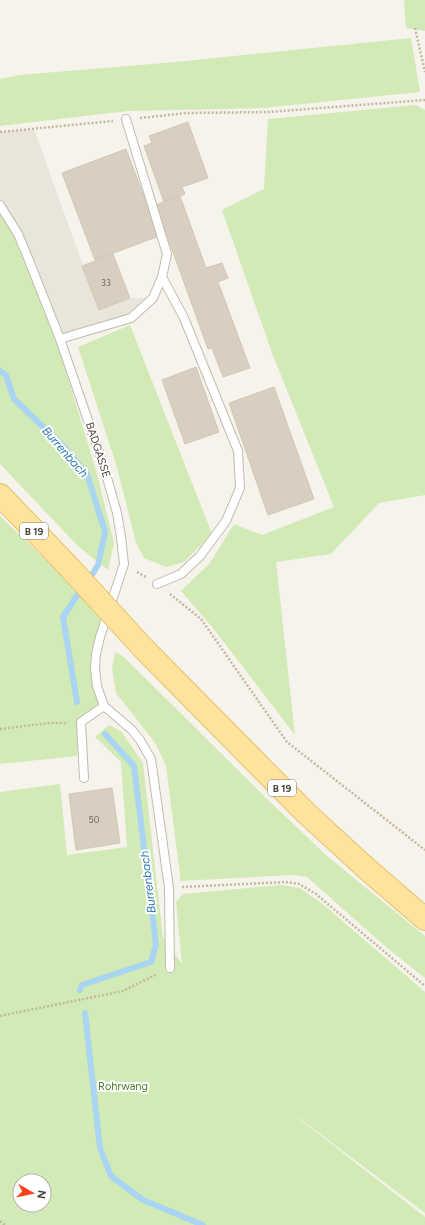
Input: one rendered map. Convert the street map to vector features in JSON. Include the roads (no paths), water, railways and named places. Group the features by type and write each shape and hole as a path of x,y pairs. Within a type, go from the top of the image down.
{"main road":[{"name":"B 19","path":"0,495 145,650 306,813 366,869 425,919"}],"lane":[{"path":"60,339 130,318 153,298 162,277 167,254 126,119"},
{"name":"BADGASSE","path":"0,205 18,234 24,247 60,339 83,402 112,494 122,537 124,564 100,637 96,654 95,669 104,706"},
{"path":"157,584 181,574 200,556 226,521 240,488 238,451 184,318 162,277"},
{"path":"84,778 81,722 104,706 132,730 140,740 151,759 169,888 170,968"}],"waterway":[{"name":"Burrenbach","path":"0,371 6,375 14,399 62,445 87,474 105,532 98,565 88,581"},
{"name":"Burrenbach","path":"77,702 63,617 82,588"},
{"name":"Burrenbach","path":"80,990 82,985 151,962 156,945 134,766 105,734"},
{"name":"Burrenbach","path":"85,1013 100,1148 111,1176 143,1200 203,1225"}],"park label":[{"name":"Rohrwang","path":"123,1086"}]}
